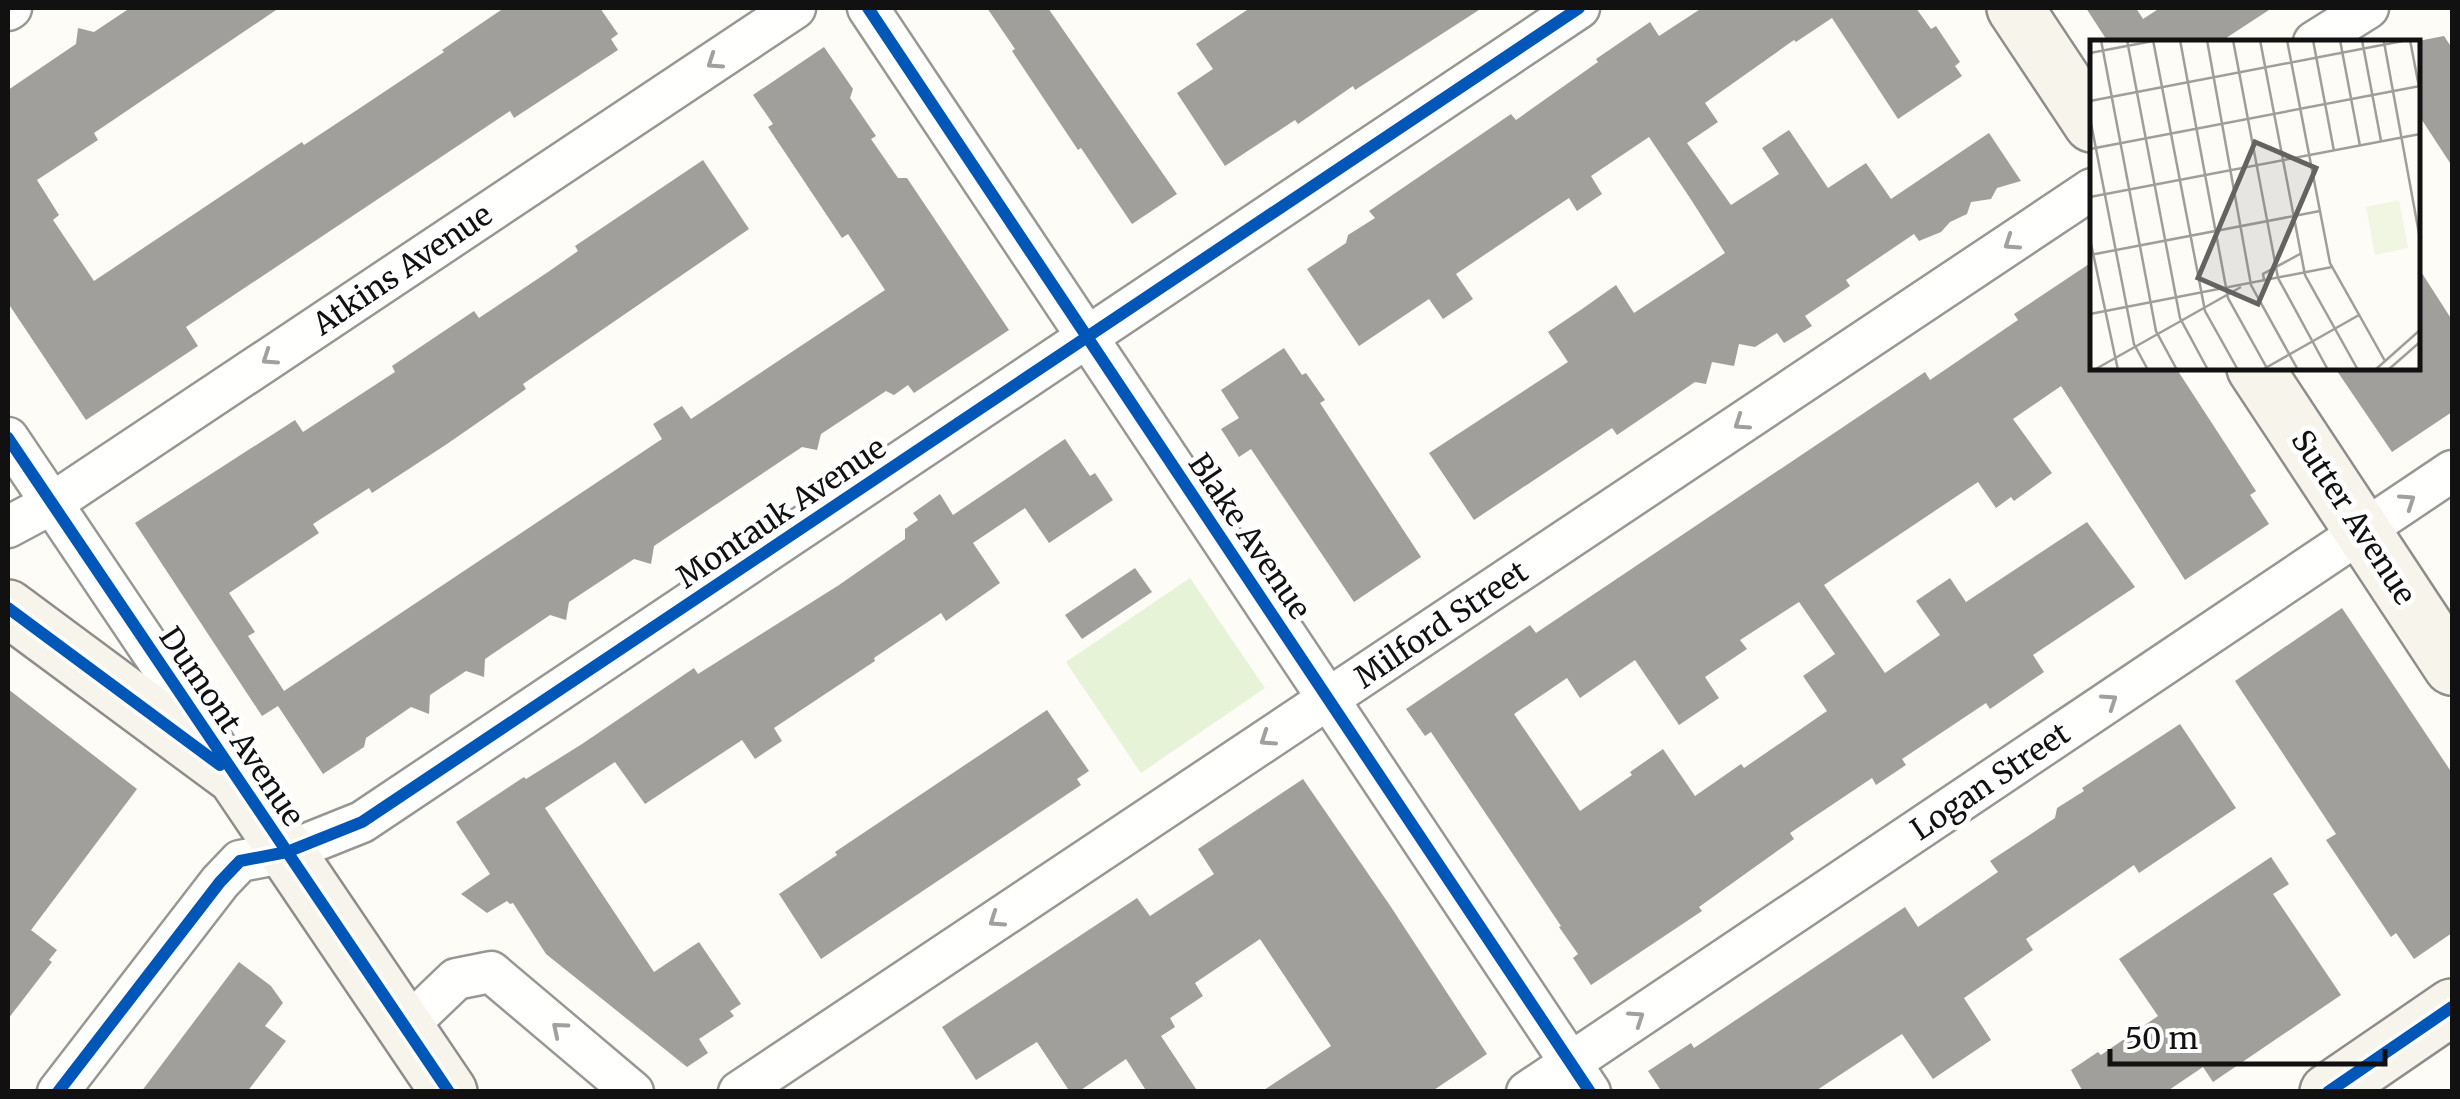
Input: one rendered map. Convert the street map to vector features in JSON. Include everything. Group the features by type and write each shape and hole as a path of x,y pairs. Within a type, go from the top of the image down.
{"street":[{"name":"Atkins Avenue","path":"8,527 51,504 795,8"},
{"name":"Blake Avenue","path":"868,8 1580,1077"},
{"name":"Montauk Avenue","path":"58,1092 240,860 288,852 362,822 1579,8"},
{"path":"2015,8 2090,121"},
{"path":"2317,40 2368,8"},
{"name":"Milford Street","path":"739,1092 2090,190"},
{"name":"Sutter Avenue","path":"2255,370 2452,668"},
{"name":"Dumont Avenue","path":"8,438 450,1092"},
{"name":"Logan Street","path":"1527,1092 1580,1077 2452,471"},
{"path":"8,608 236,777"},
{"path":"406,1027 456,980 491,972 633,1092"},
{"path":"2328,1092 2452,1007"}],"green space":[{"path":"1190,578 1265,688 1141,773 1066,662"}],"building":[{"path":"130,8 279,8 94,133 98,140 37,180 59,215 53,220 94,281 302,142 304,145 360,108 504,8 600,8 618,34 611,39 618,50 514,118 510,111 186,327 198,346 86,420 8,303 8,90 76,44 78,28 94,32"},
{"path":"987,8 1048,8 1177,194 1132,224 1081,148 1078,150"},
{"path":"1250,8 1482,8 1355,90 1353,86 1298,124 1295,120 1225,166 1177,93 1213,69 1196,44"},
{"path":"1702,8 1916,8 1931,29 1936,26 1960,62 1955,66 1962,76 1898,119 1832,18 1794,40 1705,103 1718,122 1687,143 1731,205 1779,174 1762,148 1789,130 1828,188 1866,163 1891,199 1989,133 2021,181 1997,188 1991,199 1971,202 1967,214 1950,222 1941,232 1919,241 1914,234 1846,280 1850,286 1805,316 1812,326 1784,343 1777,333 1755,347 1739,344 1734,366 1712,362 1706,384 1695,382 1617,435 1612,428 1474,520 1429,453 1568,362 1548,332 1616,285 1634,313 1725,253 1690,198 1649,137 1591,176 1602,194 1577,211 1569,198 1456,274 1473,299 1443,319 1429,299 1359,346 1307,269 1375,218 1369,211 1511,114 1516,120 1650,22 1659,36"},
{"path":"2086,8 2136,8 2143,19 2160,8 2272,8 2223,40 2107,40"},
{"path":"2444,36 2452,48 2452,166 2420,117 2420,41"},
{"path":"824,47 853,89 850,98 876,136 871,139 898,178 907,178 1009,330 914,393 908,385 894,395 886,391 821,434 817,450 802,447 654,546 651,564 634,559 569,602 566,620 550,615 485,659 484,677 466,671 430,695 429,714 411,707 366,738 364,747 323,774 278,706 262,716 135,523 295,420 303,432 395,372 392,366 474,311 479,318 548,272 578,251 575,246 703,160 749,229 523,384 526,389 447,444 372,493 369,488 313,524 319,533 229,593 255,632 248,636 284,691 662,439 653,424 682,406 691,419 885,290 848,234 842,238 768,127 773,124 753,95"},
{"path":"2090,263 2090,370 2177,370 2256,491 2250,495 2269,524 2185,580 2061,386 2013,419 2052,473 2014,501 2011,497 1996,508 1978,482 1824,585 1885,673 1940,635 1916,601 1950,578 1966,602 2087,522 2135,587 2033,655 2044,672 1990,709 1986,703 1902,759 1906,765 1876,785 1872,778 1790,833 1794,839 1699,907 1702,911 1591,985 1573,958 1578,954 1561,926 1431,732 1425,736 1406,709 1530,625 1536,633 1925,372 1930,380 2018,320 2014,314","holes":["1799,602 1835,654 1803,676 1827,711 1695,796 1663,749 1580,811 1514,714 1567,678 1580,698 1635,660 1679,725 1719,698 1705,677 1747,649 1740,640"]},
{"path":"2420,270 2452,320 2452,412 2392,452 2336,370 2420,370"},
{"path":"1284,348 1325,400 1320,403 1421,557 1354,602 1251,449 1239,457 1221,429 1239,418 1221,390"},
{"path":"1065,439 1090,476 1095,473 1113,500 1049,543 1025,508 973,543 1000,583 946,621 941,613 774,728 782,741 755,759 742,740 645,804 615,762 545,808 654,972 699,942 741,1004 730,1011 734,1016 699,1039 708,1053 687,1067 546,954 513,903 507,901 487,913 461,894 490,874 456,822 694,668 698,674 839,585 905,539 905,529 918,520 913,513 940,494 953,515"},
{"path":"1135,568 1152,592 1082,639 1065,615"},
{"path":"2342,608 2452,773 2452,933 2414,959 2396,933 2391,937 2326,840 2336,834 2235,681"},
{"path":"8,689 137,789 31,930 57,950 8,1019"},
{"path":"1047,710 1089,771 1077,779 1081,785 821,959 779,894"},
{"path":"2180,724 2236,808 2139,873 2134,865 2026,939 2033,950 1964,998 1991,1040 1933,1079 1902,1034 1814,1092 1662,1092 1648,1071 1691,1043 1694,1048 1905,907 1918,927 1998,872 1990,861 2055,818 2057,808 2084,791 2082,788"},
{"path":"1303,779 1487,1054 1431,1092 1261,1092 1331,1046 1260,939 1195,983 1203,996 1170,1018 1175,1027 1161,1036 1198,1092 1147,1092 1126,1059 1078,1092 1070,1092 1037,1042 976,1080 942,1027 1137,898 1150,916 1214,874 1198,849"},
{"path":"2271,857 2289,884 2273,894 2341,995 2213,1082 2203,1067 2166,1092 2083,1092 2071,1070 2098,1052 2101,1055 2158,1016 2119,959"},
{"path":"239,962 271,986 283,1003 265,1026 286,1041 247,1092 141,1092"}],"cycle path":[{"path":"868,8 1590,1092"},
{"path":"58,1092 240,861 287,852 362,822 1579,8"},
{"path":"8,438 449,1092"},
{"path":"8,608 220,765"},
{"path":"2328,1092 2452,1007"}]}
